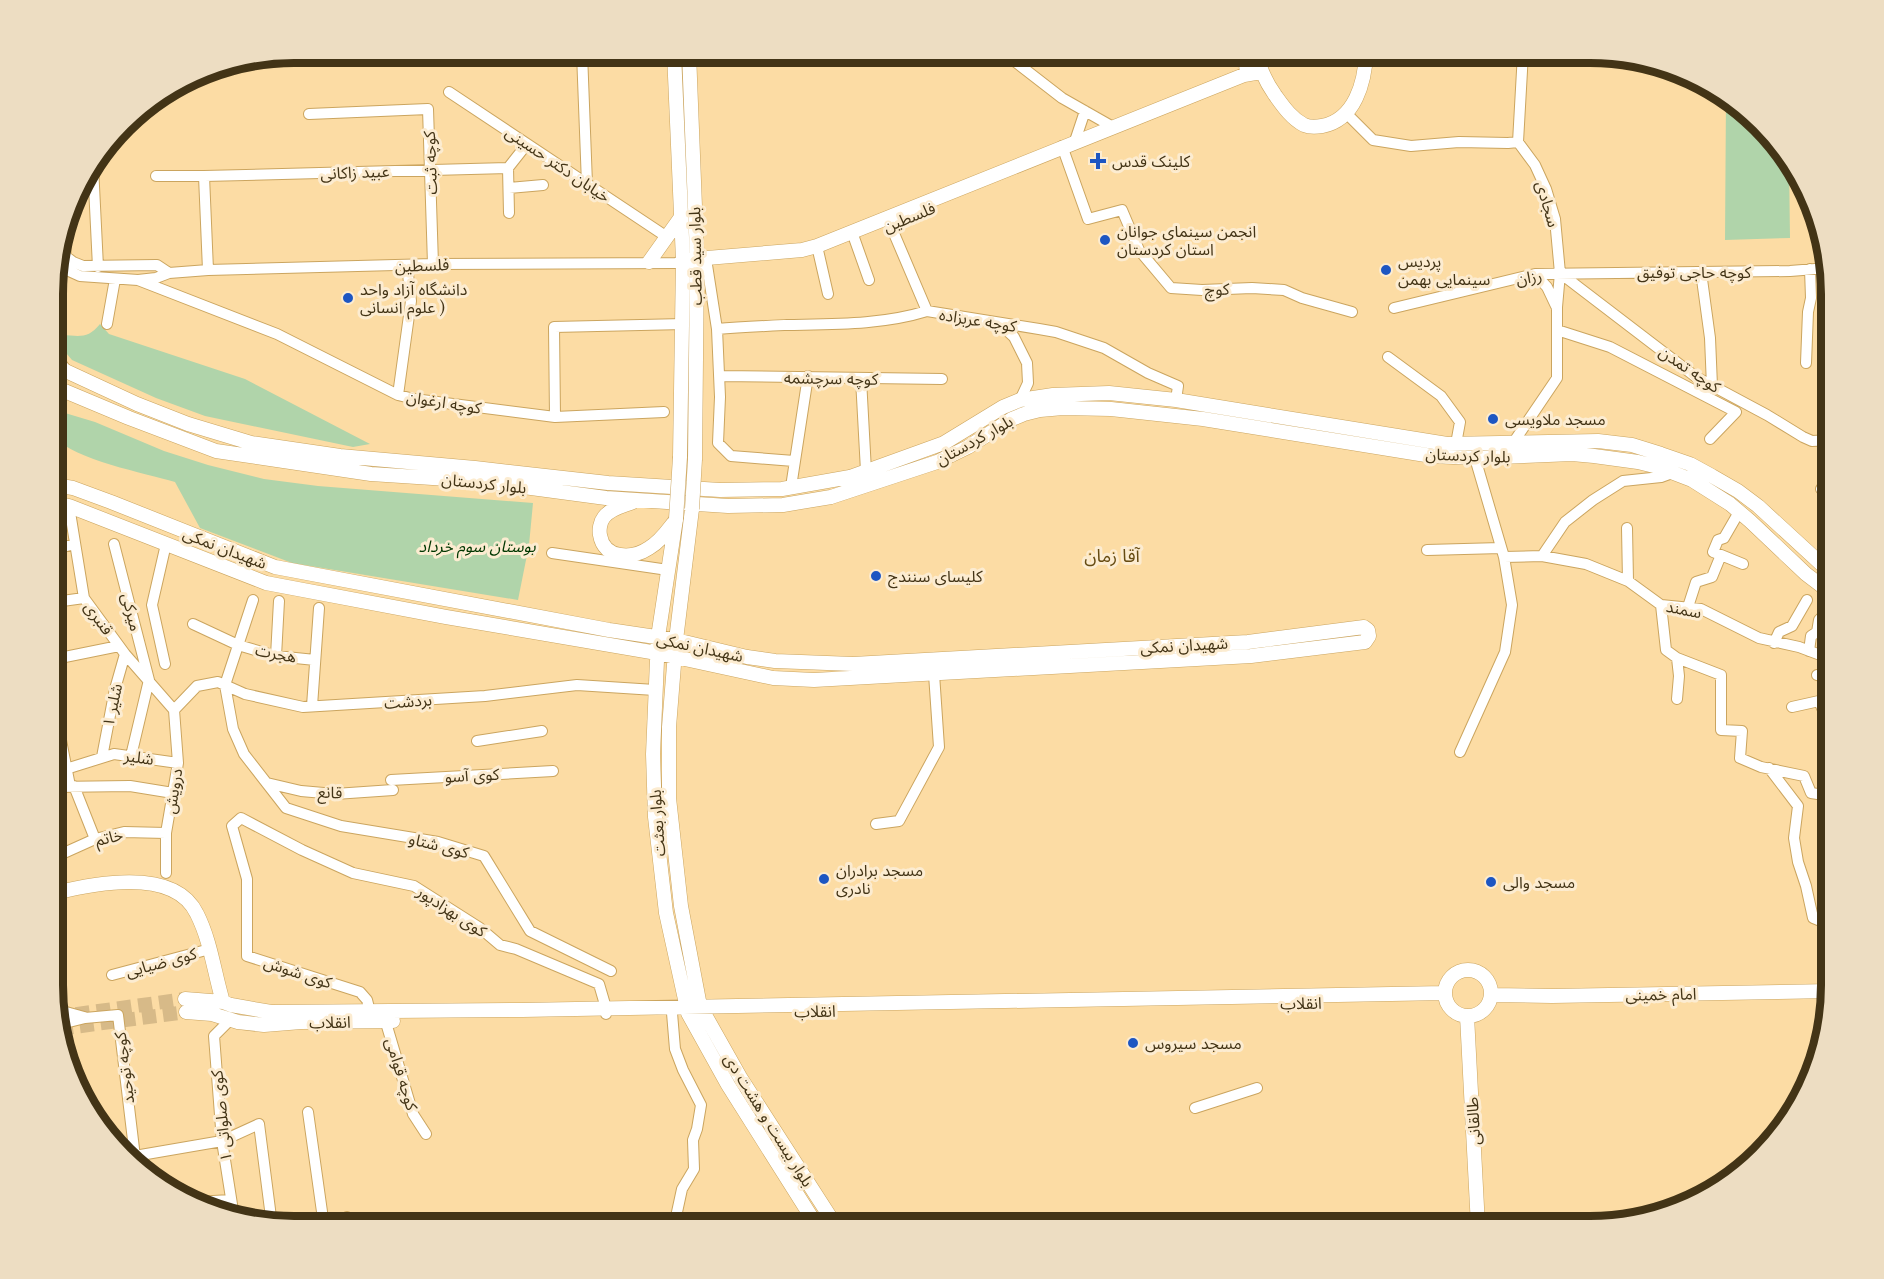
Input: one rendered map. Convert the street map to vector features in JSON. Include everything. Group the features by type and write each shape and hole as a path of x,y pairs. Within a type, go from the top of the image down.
{"main road":[{"name":"بلوار سید قطب","path":"674,63 681,217 691,263 684,324 676,519"},
{"name":"بلوار سید قطب","path":"687,505 695,459 689,63"},
{"path":"1250,63 1254,73 1286,111 1306,126 1317,127 1329,125 1346,113 1354,103 1360,90 1365,63"},
{"path":"1254,73 1256,63"},
{"name":"فلسطین","path":"691,263 818,249 1113,126 1254,73"},
{"path":"649,262 681,217"},
{"name":"بلوار کردستان","path":"63,370 188,424 251,443 340,456 609,483 686,488 752,490 824,483 866,471 944,443 1003,407 1020,400 1052,395 1109,393 1176,399 1399,437 1456,444 1598,441 1632,445 1690,464 1738,491 1758,506 1821,564"},
{"name":"بلوار کردستان","path":"63,391 216,451 371,474 479,481 606,498 687,505 783,505 831,498 937,462 968,447 1024,414 1063,408 1150,412 1263,427 1432,456 1475,458 1572,454 1594,456 1638,462 1692,480 1739,512 1821,585"},
{"name":"شهیدان نمکی","path":"63,486 111,502 275,567 676,640 747,657 775,661 854,664 1248,642 1364,627 1369,633 1365,642 1251,656 814,680 774,678 657,653 266,583 63,505"},
{"path":"676,640 687,505 686,488"},
{"path":"640,500 615,508 604,517 600,528 600,539 615,555 625,556 648,550 661,540 676,519"},
{"path":"658,637 676,519"},
{"path":"508,628 511,611"},
{"name":"بلوار بعثت","path":"658,637 653,754 664,901 694,1009"},
{"name":"بلوار بعثت","path":"676,640 669,727 669,798 694,1009"},
{"path":"1248,642 1251,656"},
{"path":"931,659 934,674"},
{"path":"63,891 89,884 152,884 166,886 182,894 197,913 210,948 223,1002"},
{"path":"1471,970 1488,981 1491,995 1486,1008 1480,1013 1467,1016 1454,1012 1446,997 1446,987 1453,976 1471,970"},
{"name":"امام خمینی","path":"1491,995 1821,991"},
{"name":"انقلاب","path":"380,1015 264,1025 230,1020 186,1006 223,1002 238,1007 271,1012 380,1015 1446,997"},
{"name":"انقلاب","path":"606,1012 672,1014 694,1009"},
{"name":"بلوار بیست و هشت دی","path":"694,1009 830,1216"},
{"name":"بلوار بیست و هشت دی","path":"694,1009 728,1085 811,1216"},
{"name":"طالقانی","path":"1467,1016 1477,1216"},
{"path":"792,1186 806,1178"}],"street":[{"path":"582,63 587,183"},
{"path":"1017,63 1062,98 1113,126"},
{"path":"1346,113 1373,140 1411,146 1459,142 1518,142 1522,63"},
{"name":"خیابان دکتر حسینی","path":"449,92 667,237"},
{"name":"کوچه ثبت","path":"309,114 428,109 433,264"},
{"path":"1067,147 1085,111"},
{"name":"سجادی","path":"1513,443 1557,378 1557,307 1560,273 1555,219 1546,189 1535,165 1518,142"},
{"path":"509,213 508,168 527,144"},
{"name":"کوچ","path":"1067,147 1088,219 1122,210 1139,250 1171,288 1284,290 1302,298 1352,312"},
{"name":"عبید زاکانی","path":"156,176 508,168"},
{"path":"204,176 208,270"},
{"path":"94,179 98,267"},
{"path":"509,188 543,185"},
{"path":"889,221 927,311"},
{"path":"853,236 869,280"},
{"path":"818,249 828,294"},
{"name":"فلسطین","path":"65,262 98,267 157,265 169,273"},
{"path":"691,263 717,329 718,443 731,456 794,461"},
{"name":"فلسطین","path":"65,265 80,276 138,280 156,278 169,273 208,270 433,264 691,263"},
{"path":"398,395 411,301 407,265"},
{"name":"کوچه حاجی توفیق","path":"1560,273 1820,268"},
{"path":"1806,363 1808,312 1811,298 1810,269"},
{"path":"1701,272 1710,338 1712,386"},
{"name":"رزان","path":"1394,308 1535,274 1560,273"},
{"name":"کوچه تمدن","path":"1560,273 1696,377 1803,437 1812,441 1821,441"},
{"path":"1535,274 1547,287 1557,307"},
{"path":"107,324 115,279"},
{"name":"کوچه ارغوان","path":"138,280 277,334 398,395 555,417 664,412"},
{"name":"کوچه عربزاده","path":"717,329 836,325 910,316 927,311 1056,332 1104,348 1148,373 1178,386 1176,399"},
{"path":"1000,323 1014,337 1027,363 1028,383 1020,400"},
{"path":"555,417 554,327 684,324"},
{"name":"کوچه تمدن","path":"1557,330 1610,347 1737,412 1710,439"},
{"path":"1388,357 1441,396 1460,422 1456,444"},
{"path":"63,366 69,373"},
{"name":"کوچه سرچشمه","path":"719,376 942,379"},
{"path":"791,487 808,376"},
{"path":"861,379 866,471"},
{"path":"1460,752 1505,652 1512,605 1502,552 1475,458"},
{"path":"1542,556 1565,522 1593,500 1623,481 1660,477 1672,472"},
{"name":"قنبری","path":"69,506 84,598 122,650 174,710"},
{"path":"1688,607 1696,582 1712,577 1718,540 1724,538 1739,512"},
{"path":"1626,528 1628,580"},
{"path":"63,547 75,544"},
{"name":"میرکی","path":"114,544 149,680"},
{"path":"165,664 152,604 166,544"},
{"name":"سمند","path":"1427,550 1502,552 1586,564 1628,580 1661,605 1701,609 1759,638 1821,655"},
{"path":"552,553 668,570"},
{"path":"1717,553 1743,564"},
{"path":"63,601 84,598"},
{"path":"225,685 253,600"},
{"path":"1774,643 1779,632 1792,626 1807,600"},
{"path":"276,656 279,601"},
{"path":"1661,605 1666,650 1677,658 1721,675 1721,730 1742,731 1740,758 1804,776 1811,793 1821,794"},
{"name":"هجرت","path":"312,706 319,608"},
{"path":"1809,651 1810,636 1817,632 1821,618"},
{"name":"هجرت","path":"193,624 238,645 276,656 315,660"},
{"path":"63,658 122,650"},
{"name":"شلیر ۱","path":"102,757 122,650"},
{"path":"1677,658 1679,676 1677,699"},
{"path":"876,824 899,821 939,747 934,674"},
{"path":"1817,675 1821,676"},
{"path":"131,756 149,680"},
{"name":"بردشت","path":"174,710 197,686 218,682 245,694 303,707 485,696 577,685 655,690"},
{"name":"کوی شتاو","path":"225,685 233,729 244,754 286,808 341,826 438,842 484,856 530,931 611,971"},
{"path":"1792,707 1819,701 1821,706"},
{"name":"درویش","path":"166,873 166,833 178,763 174,710"},
{"path":"477,741 542,730"},
{"path":"63,754 72,786 95,839"},
{"name":"شلیر","path":"66,769 114,754 178,763"},
{"path":"1769,768 1798,806 1794,838 1797,862 1806,886 1813,918 1821,921"},
{"name":"کوی آسو","path":"392,785 553,771"},
{"name":"قانع","path":"267,783 301,791 334,794 392,785"},
{"path":"63,786 130,786 173,793"},
{"name":"کوی بهزادپور","path":"241,818 302,850 353,873 414,886 480,928 500,945 516,949 599,984 606,1012"},
{"name":"کوی شوش","path":"241,818 232,826 247,879 247,956 360,992 380,1015"},
{"name":"خاتم","path":"63,853 95,839 124,832 166,833"},
{"name":"کوی ضیایی","path":"112,975 210,948"},
{"path":"65,1012 85,1018"},
{"path":"672,1014 675,1049 700,1105 693,1140 694,1169 682,1189 676,1216"},
{"name":"کوچه توحید","path":"85,1018 118,1015 131,1148"},
{"name":"کوچه قوامی","path":"380,1015 413,1114 426,1134"},
{"path":"66,1023 85,1018"},
{"name":"کوی صلواتی ۱","path":"230,1020 214,1036 222,1141 232,1208"},
{"path":"1195,1108 1257,1089"},
{"path":"308,1112 323,1216"},
{"path":"139,1156 222,1141 259,1124 271,1215"},
{"path":"212,1201 231,1200"}],"green space":[{"path":"1726,107 1764,142 1789,177 1790,238 1725,240"},
{"path":"100,324 109,334 245,379 370,444 353,447 205,416 156,398 72,360 63,349 63,335 87,334"},
{"name":"بوستان سوم خرداد","path":"63,412 95,422 164,451 264,479 318,486 533,503 529,545 518,600 292,563 200,528 175,482 93,459 64,445"}],"tunnel":[{"path":"65,1016 185,999"},
{"path":"67,1028 186,1012"}],"place":[{"name":"کلینک قدس","path":"1098,161"},
{"name":"انجمن سینمای جوانان استان کردستان","path":"1105,240"},
{"name":"پردیس سینمایی بهمن","path":"1386,270"},
{"name":"دانشگاه آزاد واحد علوم انسانی )","path":"348,298"},
{"name":"مسجد ملاویسی","path":"1493,419"},
{"name":"کلیسای سنندج","path":"876,576"},
{"name":"مسجد برادران نادری","path":"824,879"},
{"name":"مسجد والی","path":"1491,882"},
{"name":"مسجد سیروس","path":"1133,1043"}],"district":[{"name":"آقا زمان","path":"1112,556"}]}
